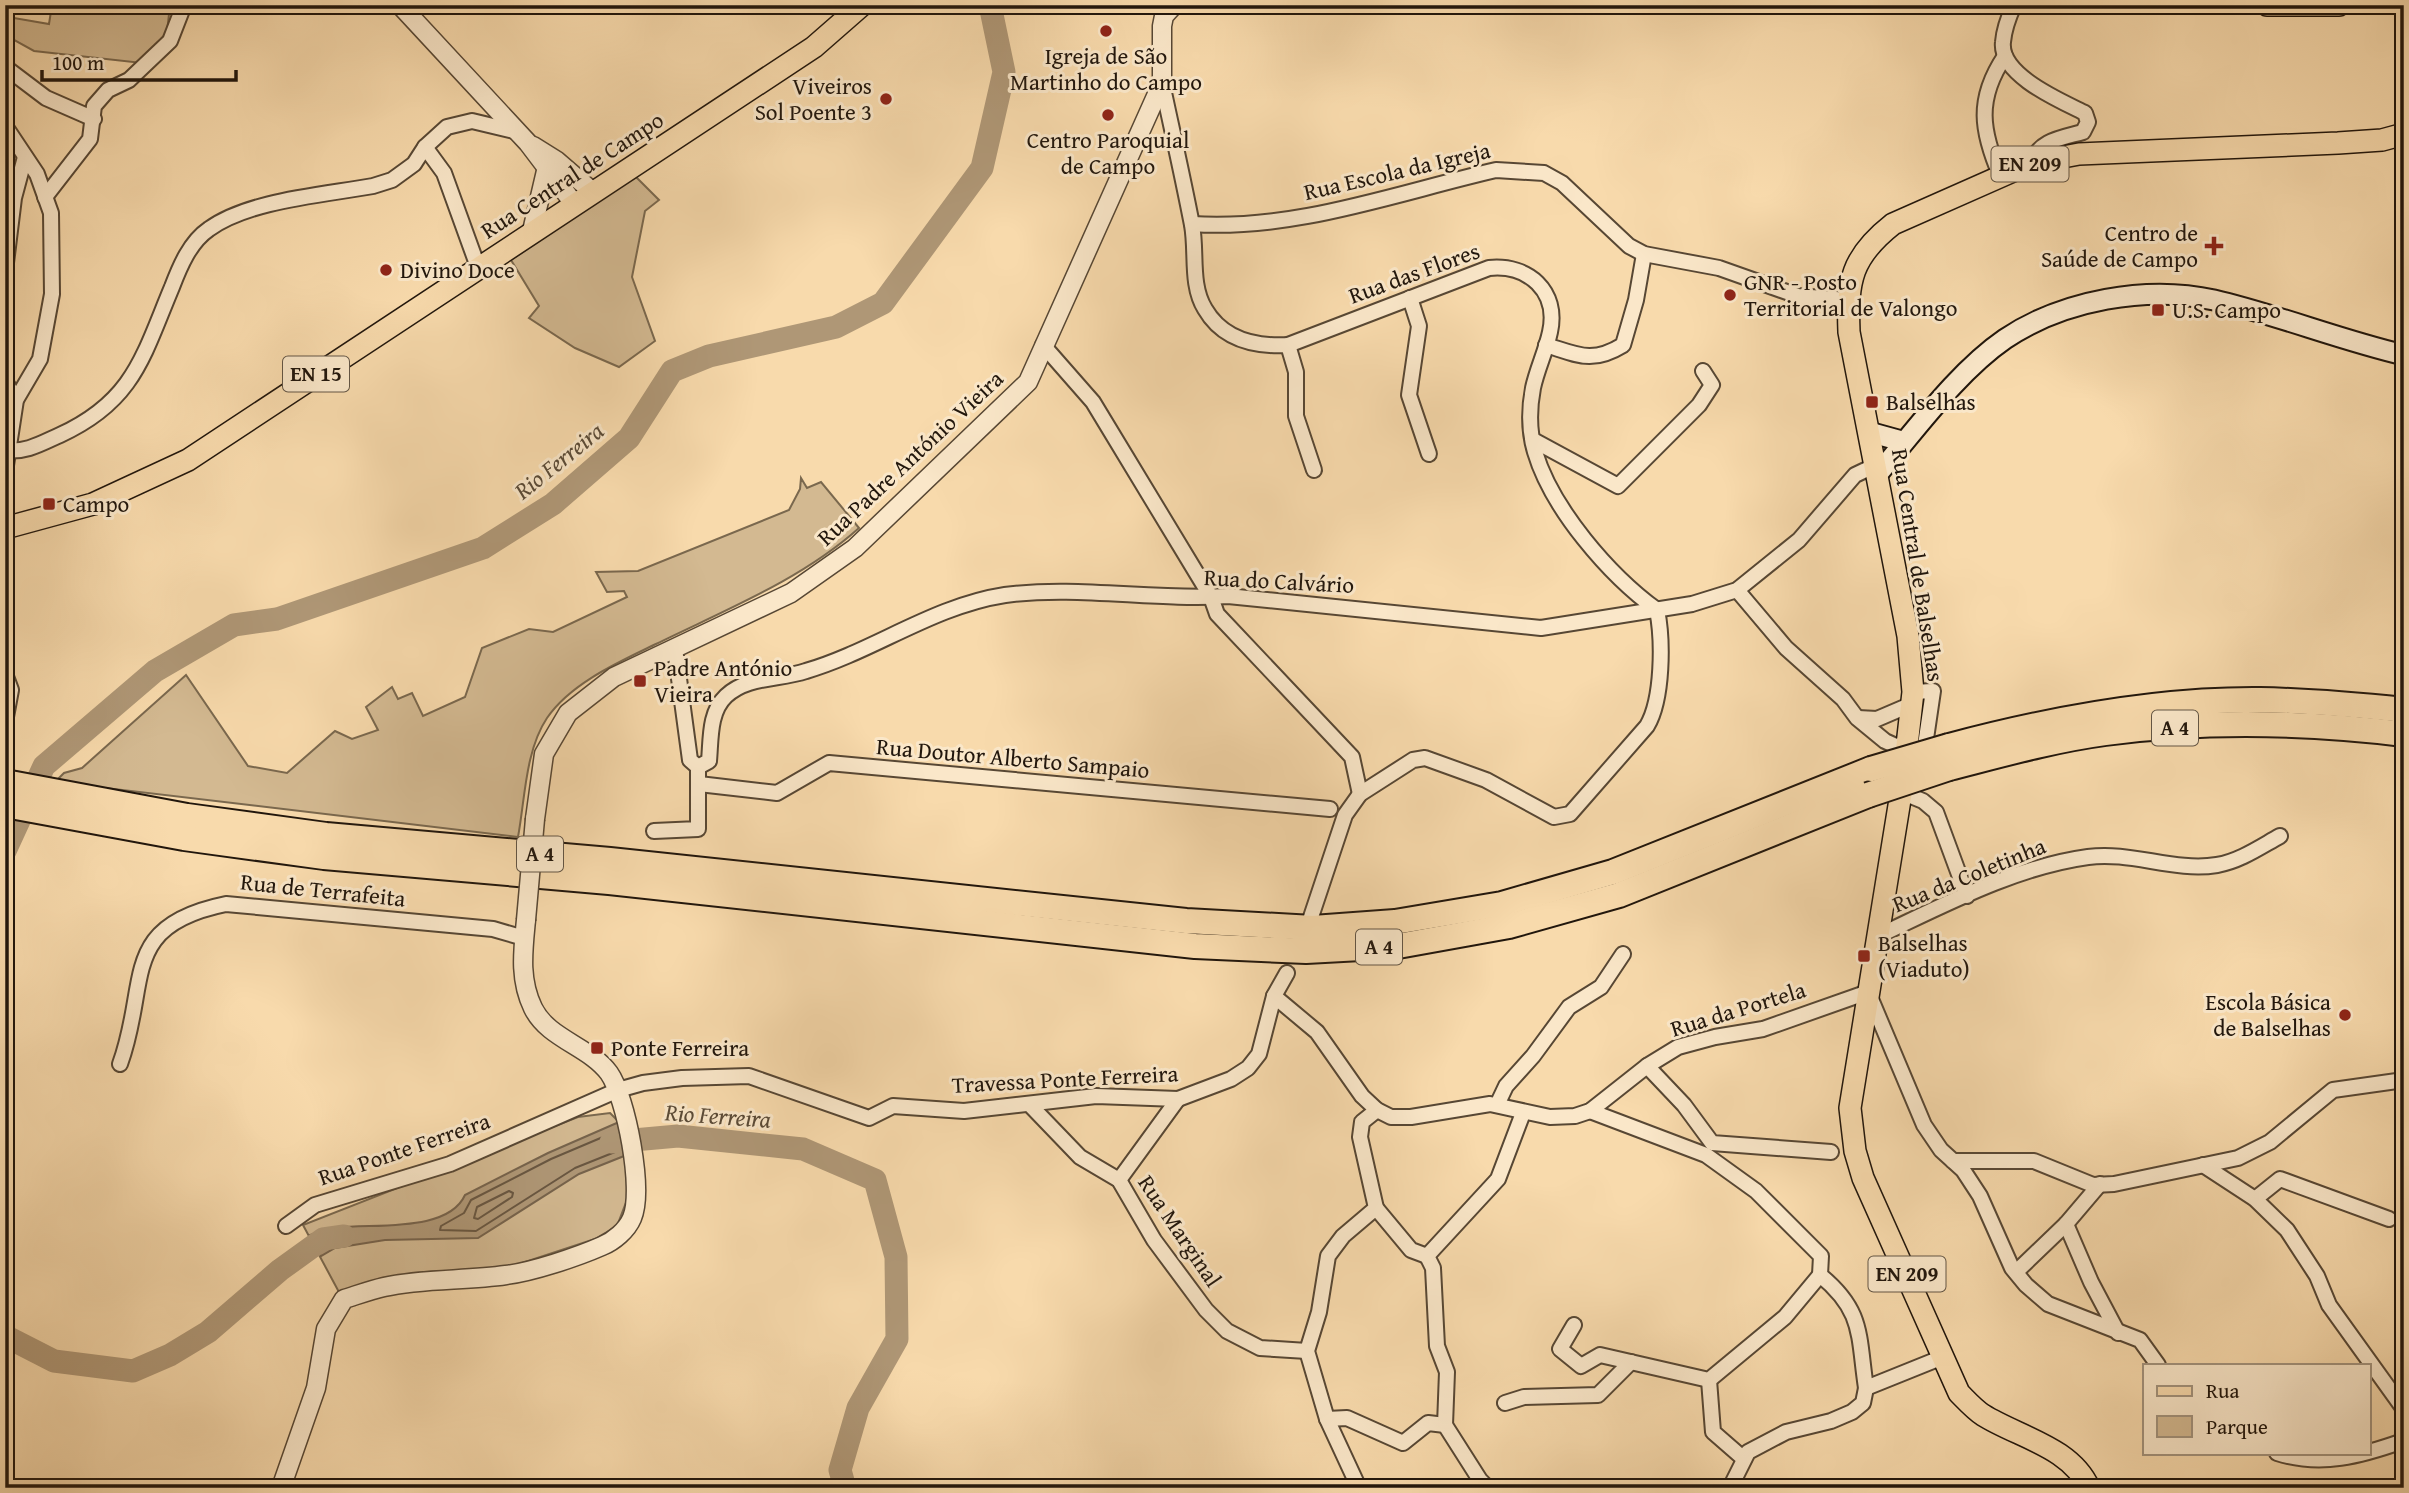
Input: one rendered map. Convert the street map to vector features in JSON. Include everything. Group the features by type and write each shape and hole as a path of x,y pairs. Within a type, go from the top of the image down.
{"highway":[{"name":"A 4","path":"5,782 184,838 402,865 609,882 1195,946 1306,951 1398,946 1523,923 1619,895 1868,794 1949,757 2100,712 2196,702 2259,700 2404,710"},
{"name":"A 4","path":"5,806 187,816 326,835 610,860 1186,921 1313,928 1395,922 1502,904 1613,872 1871,769 2105,733 2197,726 2274,723 2404,734"}],"main road":[{"name":"Rua Central de Campo","path":"5,528 93,504 188,460 814,47 862,5"},
{"path":"2267,5 2339,5"},
{"name":"Rua Central de Balselhas","path":"2089,1488 2084,1477 2069,1460 1981,1414 1959,1393 1863,1178 1855,1152 1850,1108 1878,936 1910,795 1908,743 1920,695 1849,332 1848,286 1857,263 1874,239 1893,224 2031,163 2079,153 2338,143 2382,140 2404,134"},
{"path":"1874,455 1916,430 1963,378 2005,339 2051,317 2099,299 2157,295 2212,300 2404,355"},
{"path":"1874,455 1916,430"}],"street":[{"path":"45,197 90,139 94,106 108,90 129,80 170,41 184,5"},
{"path":"400,5 523,138 575,205"},
{"path":"1174,5 1164,16 1162,26 1162,83 1192,225"},
{"path":"2014,5 2002,44 2005,55 2036,88 2085,113 2088,122 2084,132 2049,142 2035,153 2031,163"},
{"path":"2001,177 1987,146 1982,121 1993,74 2005,55"},
{"path":"5,67 46,97 94,119"},
{"name":"Rua Padre António Vieira","path":"282,1488 316,1388 326,1329 344,1299 385,1286 508,1275 601,1247 617,1237 632,1218 635,1187 618,1090 608,1073 593,1058 549,1028 534,1011 521,964 544,754 568,713 614,677 791,593 855,548 1028,382 1162,83"},
{"path":"6,450 23,452 91,421 130,381 145,356 183,260 206,230 232,215 392,180 414,164 425,147 447,127 472,121 523,138 557,161 594,192"},
{"path":"5,126 37,174 51,213 52,294 40,359 16,400 6,450 5,472"},
{"path":"425,147 444,173 478,267"},
{"path":"5,271 14,198 24,157"},
{"name":"Rua Escola da Igreja","path":"1192,225 1232,227 1293,218 1496,170 1522,169 1544,173 1562,183 1629,246 1644,254 1719,268 1798,296 1848,300"},
{"path":"532,231 546,171"},
{"name":"Rua das Flores","path":"1192,225 1196,284 1204,309 1222,330 1243,342 1268,346 1288,345 1489,268 1507,267 1523,271 1543,287 1550,310 1551,330 1533,388 1530,423 1536,454 1572,526 1642,599 1657,610"},
{"path":"1546,345 1586,358 1605,356 1623,345 1644,254"},
{"path":"1410,298 1419,326 1409,395 1429,454"},
{"path":"1043,345 1093,402 1211,597 1217,614 1352,757 1360,794"},
{"path":"1288,345 1296,372 1296,416 1314,470"},
{"path":"1533,440 1618,486 1699,405 1712,385 1703,371"},
{"path":"5,381 16,400"},
{"name":"Rua do Calvário","path":"698,767 709,761 713,718 724,698 740,684 806,671 957,607 1005,595 1272,598 1541,628 1692,604 1737,590 1799,540 1874,455"},
{"path":"1737,590 1786,648 1843,698 1857,719 1885,741 1896,746 1908,743"},
{"path":"1311,918 1345,815 1360,794 1413,760 1425,758 1486,780 1554,817 1570,814 1647,726 1655,711 1661,630 1657,610"},
{"name":"Rua do Calvário","path":"654,831 698,830 698,767 690,760 675,649"},
{"path":"5,674 11,690 5,722"},
{"path":"1857,719 1877,719 1895,714 1920,695"},
{"path":"1920,695 1910,795 1936,812 1967,896"},
{"name":"Rua Doutor Alberto Sampaio","path":"699,784 777,793 830,763 1331,809"},
{"name":"Rua da Coletinha","path":"1878,936 2019,874 2091,856 2197,867 2245,856 2280,836"},
{"name":"Rua de Terrafeita","path":"120,1064 135,1011 142,959 151,944 173,922 196,910 226,904 493,929 525,929"},
{"path":"1497,1105 1506,1086 1533,1056 1569,1007 1601,987 1623,954"},
{"name":"Travessa Ponte Ferreira","path":"618,1090 643,1083 682,1078 749,1076 869,1118 893,1106 964,1111 1096,1096 1178,1099 1231,1079 1248,1068 1259,1054 1274,996 1287,973"},
{"path":"1868,992 1924,1125 1941,1150 1963,1170 1984,1204 2016,1272 2049,1304 2140,1340 2157,1364"},
{"name":"Rua da Portela","path":"1590,1111 1647,1066 1678,1047 1715,1037 1763,1029 1868,992"},
{"path":"1274,996 1317,1032 1362,1096 1377,1110 1391,1116 1411,1117 1497,1105 1524,1114 1575,1116 1590,1111 1709,1149 1831,1152"},
{"path":"1647,1066 1684,1105 1709,1149 1821,1256 1820,1275 1785,1318 1709,1380"},
{"path":"1953,1161 2035,1161 2093,1185 2100,1184 2238,1158 2270,1142 2333,1090 2404,1080"},
{"name":"Rua Ponte Ferreira","path":"286,1226 315,1205 450,1164 618,1090"},
{"path":"1119,1181 1178,1099"},
{"name":"Rua Marginal","path":"1030,1105 1080,1157 1119,1181 1153,1240 1206,1310 1227,1331 1260,1348 1307,1351"},
{"path":"1377,1110 1362,1122 1360,1137 1376,1208 1411,1250 1427,1256 1433,1268 1437,1346 1447,1372 1446,1424 1480,1480 1488,1488"},
{"path":"1427,1256 1498,1179 1524,1114"},
{"path":"2203,1165 2255,1199 2287,1230 2317,1276 2329,1305 2404,1408 2404,1442 2370,1453"},
{"path":"2255,1199 2280,1179 2389,1219"},
{"path":"2016,1272 2066,1224 2100,1184"},
{"path":"1359,1488 1327,1419 1307,1351 1319,1312 1328,1256 1343,1236 1376,1208"},
{"path":"2066,1224 2091,1282 2118,1333"},
{"path":"1730,1488 1748,1451 1786,1432 1830,1421 1852,1412 1863,1403 1866,1388 1853,1310 1842,1293 1820,1275"},
{"path":"1574,1325 1560,1349 1581,1366 1600,1354 1709,1380"},
{"path":"1866,1388 1943,1357"},
{"path":"1505,1403 1524,1396 1598,1395 1630,1362"},
{"path":"1709,1380 1713,1432 1744,1459"},
{"path":"1327,1419 1348,1418 1403,1443 1428,1423 1446,1424"},
{"path":"2282,1454 2319,1461 2366,1454"}],"green space":[{"path":"52,5 170,5 167,32 142,63 34,51 5,35 5,20 14,18 49,24"},
{"path":"635,176 659,200 645,211 632,277 655,341 619,367 575,348 529,318 539,306 511,260"},
{"path":"801,478 807,488 821,482 859,528 836,547 787,579 612,666 569,694 547,718 534,745 518,837 106,788 102,795 50,787 64,773 82,768 186,675 248,766 287,773 335,731 352,739 378,730 366,707 392,687 398,699 412,693 423,716 465,697 482,648 529,629 553,632 627,597 624,591 607,592 596,572 638,571 789,510 800,489"},
{"path":"610,1113 619,1122 630,1192 617,1226 595,1239 510,1267 382,1278 340,1294 303,1225 578,1117"}],"water":[{"path":"619,1122 624,1156 579,1174 478,1238 385,1240 335,1248 321,1256 310,1235 337,1228 427,1221 456,1207 465,1195 548,1153"}],"waterway":[{"name":"Rio Ferreira","path":"5,851 44,766 155,671 234,625 277,619 483,548 553,504 629,438 672,371 709,356 836,327 883,303 982,168 1004,72 990,5"},
{"name":"Rio Ferreira","path":"611,1142 678,1136 803,1149 875,1180 896,1257 897,1339 858,1408 840,1470 845,1488"},
{"name":"Rio Ferreira","path":"5,1336 54,1361 133,1371 170,1355 208,1332 280,1270 323,1239 344,1236"}],"place":[{"name":"Igreja de São Martinho do Campo","path":"1106,31"},
{"name":"Viveiros Sol Poente 3","path":"886,99"},
{"name":"Centro Paroquial de Campo","path":"1108,115"},
{"name":"Centro de Saúde de Campo","path":"2214,246"},
{"name":"Divino Doce","path":"386,270"},
{"name":"GNR - Posto Territorial de Valongo","path":"1730,295"},
{"name":"U.S. Campo","path":"2158,310"},
{"name":"Balselhas","path":"1872,402"},
{"name":"Campo","path":"49,504"},
{"name":"Padre António Vieira","path":"640,681"},
{"name":"Balselhas (Viaduto)","path":"1864,956"},
{"name":"Escola Básica de Balselhas","path":"2345,1015"},
{"name":"Ponte Ferreira","path":"597,1048"}]}
